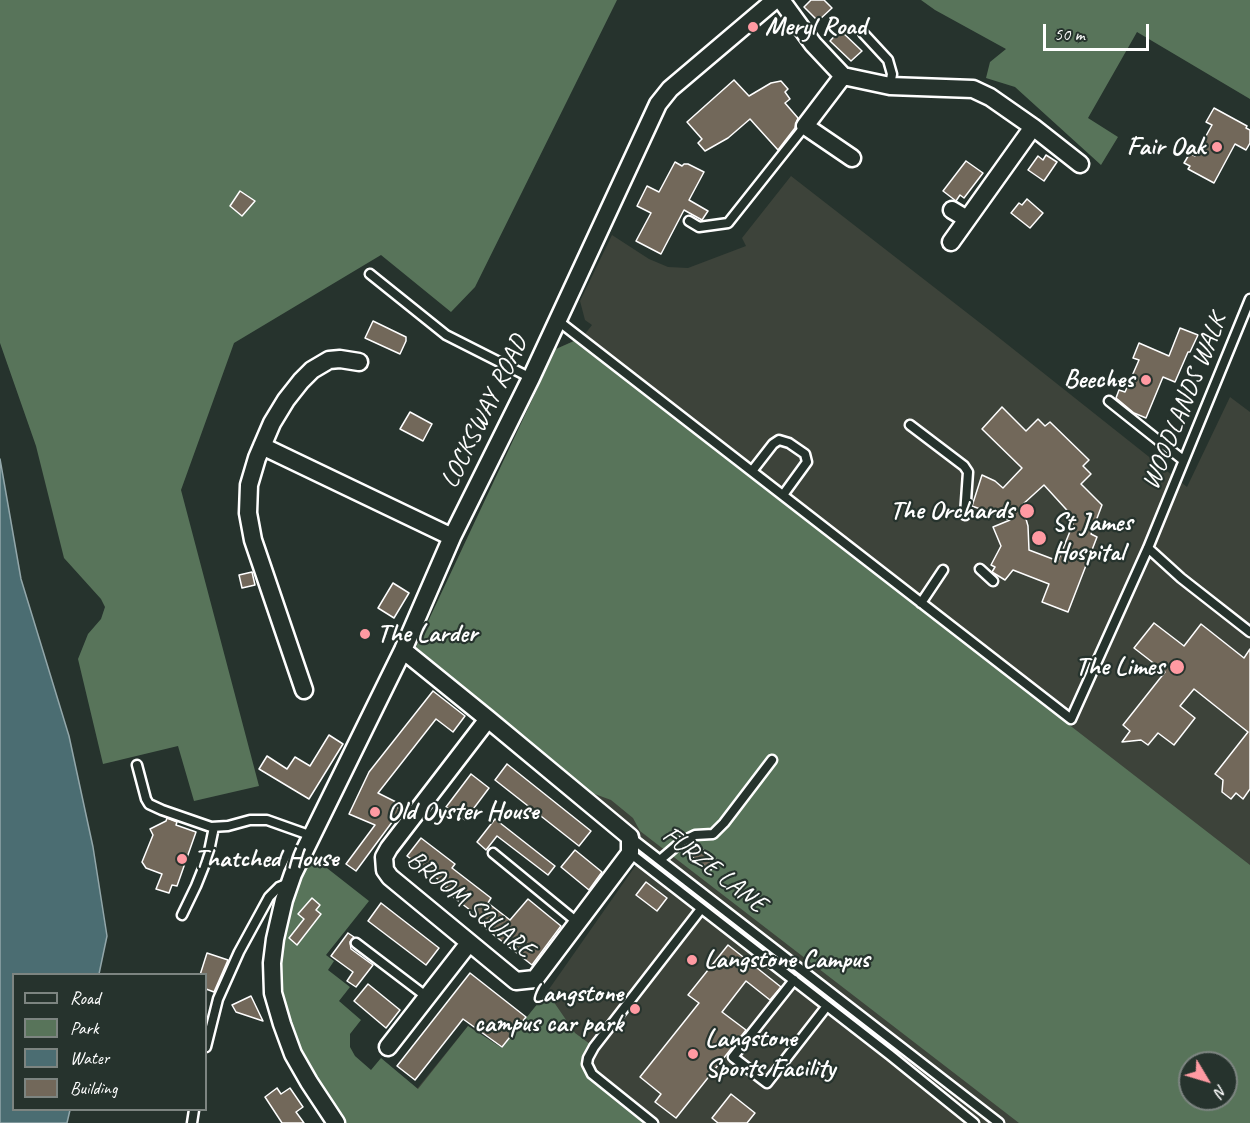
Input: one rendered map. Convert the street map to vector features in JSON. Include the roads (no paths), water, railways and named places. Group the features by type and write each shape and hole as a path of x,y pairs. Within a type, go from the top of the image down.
{"street":[{"name":"LOCKSWAY ROAD","path":"336,1123 293,1054 273,993 272,963 275,939 290,883 403,650 452,537 531,378 658,104 670,89 775,0"},
{"path":"781,0 813,44 843,76 890,86 973,89 1033,128 1080,164"},
{"path":"843,76 805,126 852,158"},
{"path":"951,242 1033,128"},
{"path":"952,210 967,219"},
{"path":"304,690 253,540 247,503 249,485 272,423 286,400 312,370 334,359 359,362"},
{"path":"262,446 452,537"},
{"name":"FURZE LANE","path":"403,650 488,719 630,845"},
{"name":"BROOM SQUARE","path":"488,719 389,848 384,857 385,870 390,877 516,981 535,979 630,845"},
{"path":"388,1047 469,943"}],"lane":[{"path":"863,33 888,60 892,74 890,86"},
{"path":"689,221 699,227 728,223 805,126"},
{"path":"370,274 446,335 531,378"},
{"name":"WOODLANDS WALK","path":"921,603 1071,719 1148,548 1182,460 1250,299"},
{"path":"557,319 921,603 943,570"},
{"path":"1109,401 1182,460"},
{"path":"910,425 964,466 968,472 965,515"},
{"path":"752,471 779,440 797,448 804,454 807,462 783,495"},
{"path":"1148,548 1181,578 1250,632"},
{"path":"980,569 993,581"},
{"path":"660,860 681,842 694,835 713,834 772,760"},
{"path":"137,765 149,804 202,825 228,826 250,820 267,820 312,836"},
{"path":"182,915 208,856 214,827"},
{"path":"630,845 701,909 974,1123"},
{"name":"FURZE LANE","path":"630,845 660,860 999,1123"},
{"path":"493,853 577,922"},
{"path":"207,1043 218,999 239,952 269,897 279,887 290,883"},
{"path":"653,1123 592,1074 587,1064 588,1058 594,1047 701,909"},
{"path":"356,943 427,997"},
{"path":"794,980 733,1057 767,1083 827,1006"}],"water":[{"path":"0,459 21,579 69,736 93,847 107,936 99,973 12,973 12,1111 70,1111 67,1123 0,1123"}],"place":[{"name":"Meryl Road","path":"753,27"},
{"name":"Fair Oak","path":"1217,147"},
{"name":"Beeches","path":"1146,380"},
{"name":"The Orchards","path":"1027,511"},
{"name":"St James Hospital","path":"1039,538"},
{"name":"The Larder","path":"365,634"},
{"name":"The Limes","path":"1177,667"},
{"name":"Old Oyster House","path":"375,812"},
{"name":"Thatched House","path":"182,859"},
{"name":"Langstone Campus","path":"692,960"},
{"name":"Langstone campus car park","path":"635,1009"},
{"name":"Langstone Sports Facility","path":"693,1054"}]}
